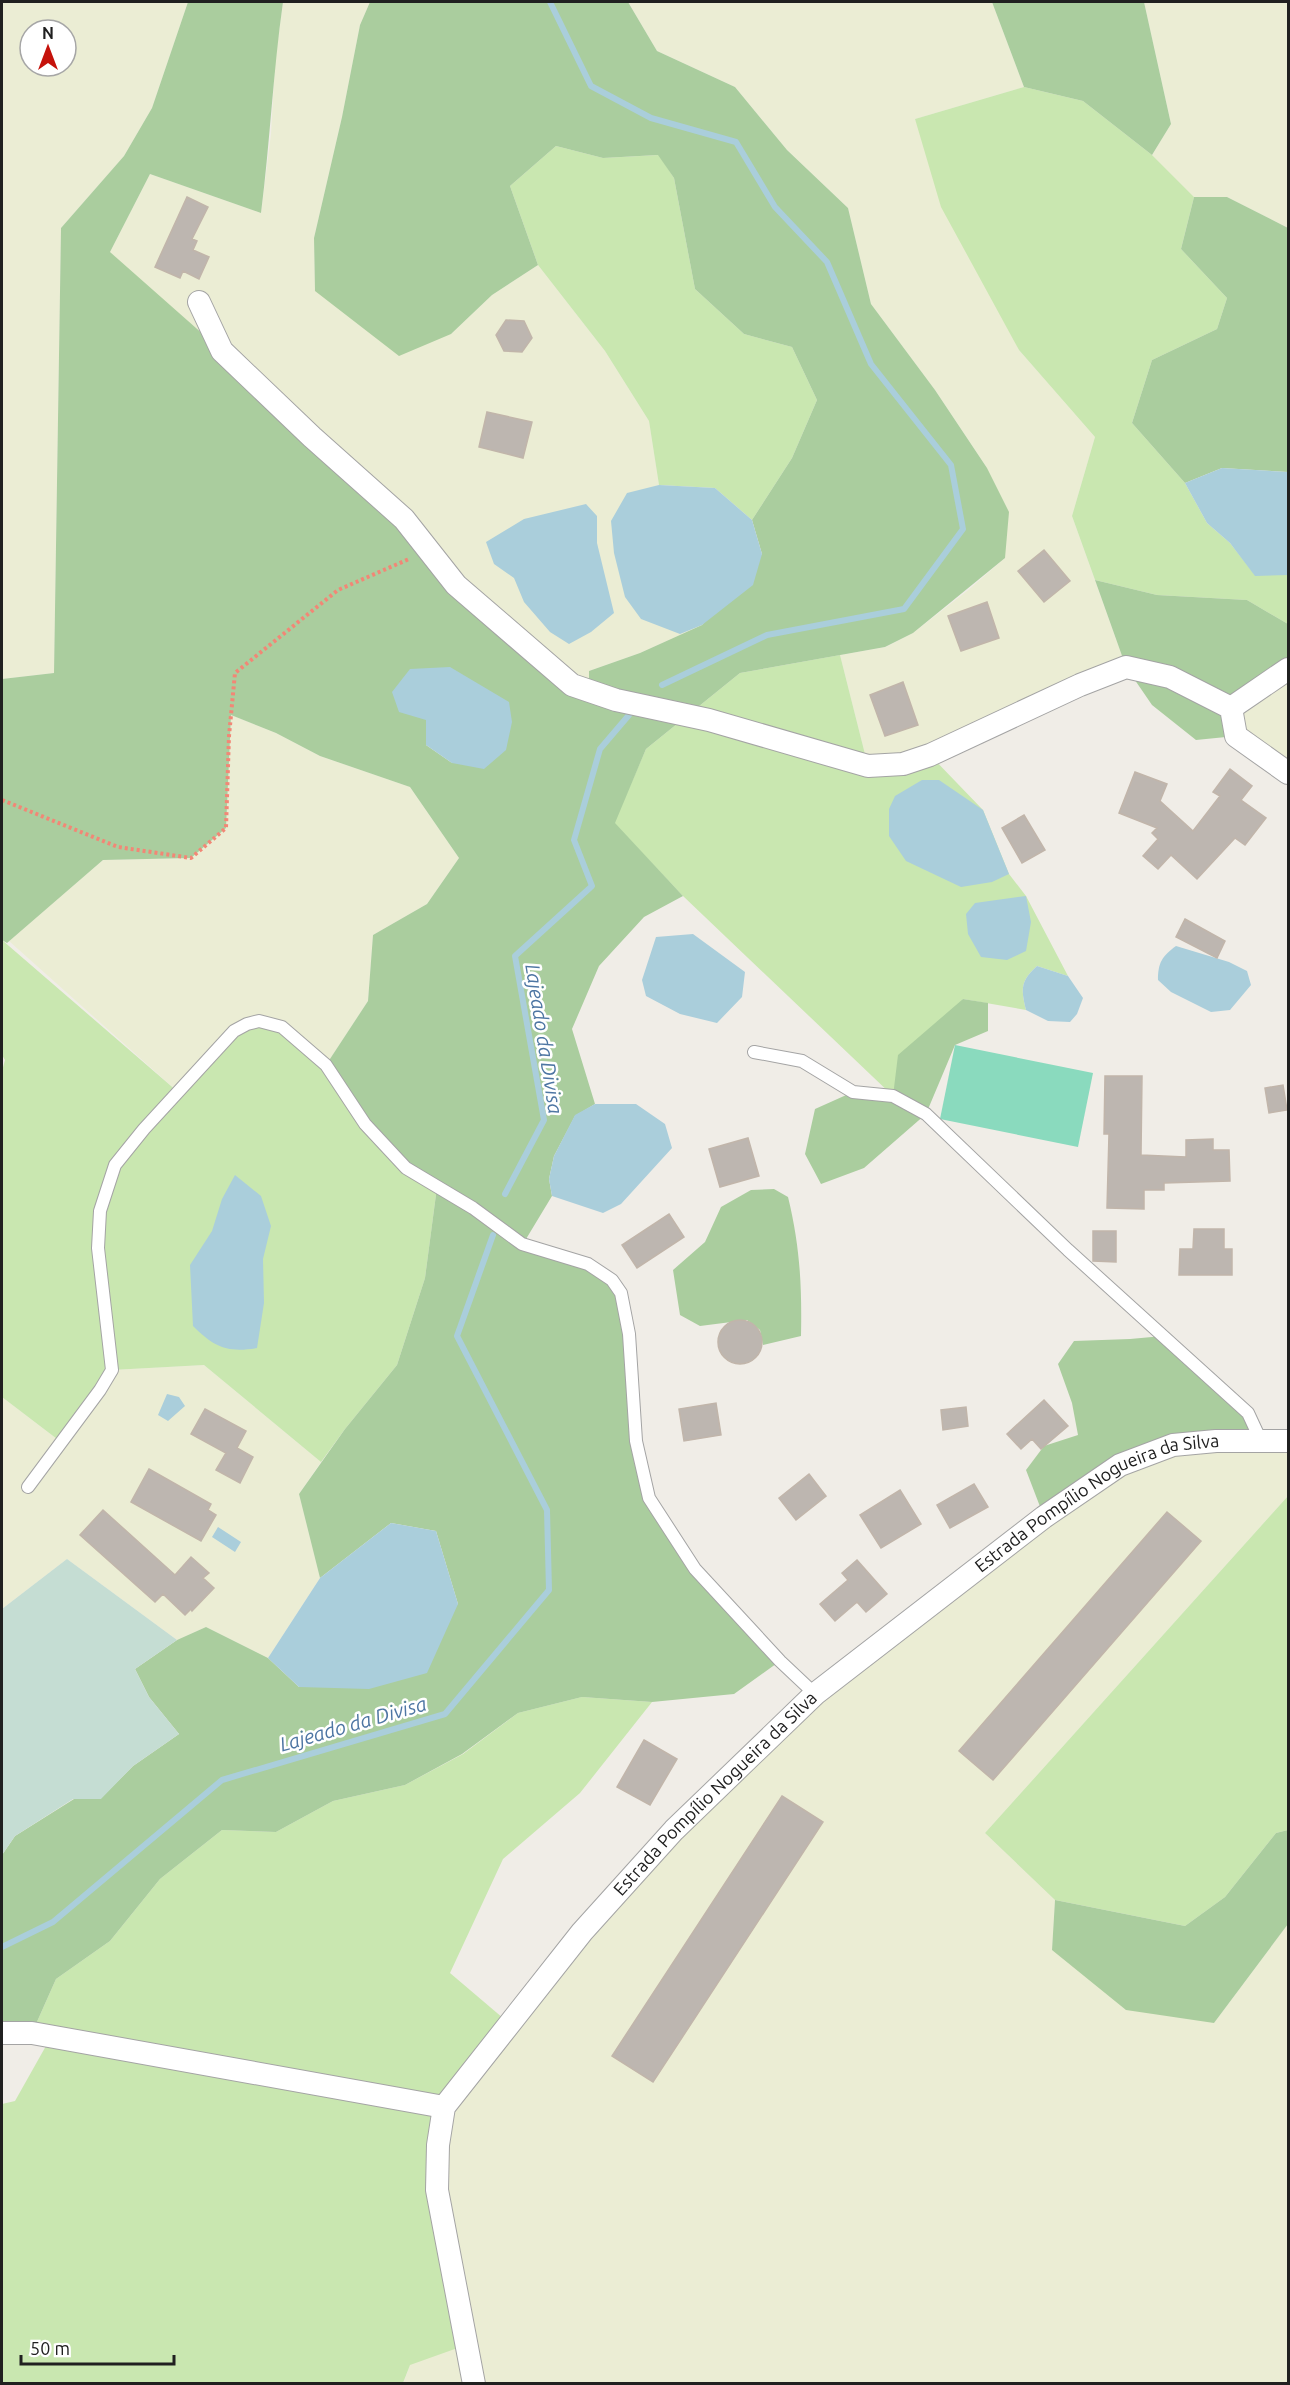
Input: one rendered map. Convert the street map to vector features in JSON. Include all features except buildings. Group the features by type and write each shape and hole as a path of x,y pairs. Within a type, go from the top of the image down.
{"street":[{"path":"199,302 222,351 312,437 404,519 456,585 572,685 616,700 709,720 868,766 903,764 930,755 1080,685 1126,667 1170,677 1231,708"},
{"path":"1231,708 1288,669"},
{"path":"1231,708 1236,736 1288,773"},
{"name":"Estrada Pompílio Nogueira da Silva","path":"474,2384 437,2190 438,2145 444,2107 582,1932 674,1830 814,1694 1044,1517 1120,1465 1173,1445 1288,1441"},
{"path":"2,2033 32,2033 444,2107"}],"lane":[{"path":"28,1487 100,1390 112,1370 98,1248 100,1211 115,1165 144,1129 234,1031 259,1020 282,1027 326,1065 365,1124 406,1168 473,1208 522,1244 588,1264 612,1280 621,1293 629,1334 636,1441 650,1498 695,1569 780,1661 814,1694"},
{"path":"754,1052 802,1061 853,1092 893,1096 926,1114 1068,1250 1248,1413 1261,1441"}],"path":[{"path":"2,800 118,847 191,858 226,828 229,736 235,673 338,590 429,550"}],"green space":[{"path":"2,2 188,2 152,108 124,156 61,228 54,673 2,679"},
{"path":"188,2 283,2 261,213 150,174 110,252 222,351 456,585 589,691 589,671 640,653 702,625 762,554 752,520 792,458 817,400 792,347 744,334 695,289 674,178 658,155 603,158 556,146 510,186 538,265 492,295 451,334 399,356 315,291 314,238 342,117 360,25 370,2 628,2 657,51 735,87 787,150 848,208 871,304 935,390 987,468 1009,512 1005,558 913,633 885,647 740,673 646,749 615,823 683,896 644,917 599,966 572,1029 595,1104 575,1116 554,1156 549,1179 552,1196 523,1244 588,1264 621,1293 636,1441 659,1513 695,1569 780,1661 734,1694 652,1702 582,1697 518,1713 462,1754 405,1785 333,1801 276,1832 222,1830 160,1879 110,1941 56,1979 32,2033 2,2033 2,1855 15,1836 74,1799 101,1798 133,1766 179,1734 149,1697 135,1669 177,1640 206,1627 268,1658 299,1687 458,1604 436,1531 391,1523 320,1578 299,1494 345,1429 397,1365 425,1278 437,1187 406,1168 326,1065 368,1001 373,935 427,904 459,858 410,787 320,756 276,733 231,715 226,828 191,858 103,860 7,943 2,940 2,679 54,673 61,228 124,156 152,108","holes":["426,719 452,763 426,745"]},
{"path":"283,2 370,2 360,25 342,117 314,238 315,291 451,334 492,295 538,265 605,351 649,421 659,485 752,520 702,625 640,653 589,671 589,691 572,685 110,252 150,174 261,213"},
{"path":"628,2 992,2 1024,87 915,119 1019,350 1095,437 1072,516 1126,667 930,755 868,766 840,655 886,647 913,633 1005,558 987,468 935,390 871,304 848,208 787,150 735,87 657,51"},
{"path":"992,2 1144,2 1171,124 1152,155 1083,101 1024,87"},
{"path":"1144,2 1288,2 1288,228 1227,197 1194,197 1152,155 1171,124"},
{"path":"1024,87 1083,101 1152,155 1194,197 1181,249 1227,298 1217,329 1152,360 1132,423 1185,483 1207,523 1230,543 1255,575 1288,575 1288,624 1247,600 1157,595 1095,580 1072,516 1095,437 1019,350 941,207 915,119"},
{"path":"556,146 603,158 659,155 674,178 695,289 744,334 792,347 817,400 792,458 752,520 715,488 659,485 649,421 605,351 538,265 510,186"},
{"path":"1194,197 1227,197 1288,228 1288,472 1222,468 1185,483 1132,423 1152,360 1217,329 1227,298 1181,249"},
{"path":"1095,580 1157,595 1247,600 1288,624 1288,669 1231,707 1236,736 1196,740 1152,705 1126,667"},
{"path":"840,655 868,766 930,755 983,810 1009,874 1026,896 1068,976 1037,966 1027,976 1023,986 1026,1010 963,999 893,1096 683,896 614,823 646,749 740,673"},
{"path":"1288,669 1288,773 1236,736 1231,708"},
{"path":"231,715 276,733 320,756 410,787 459,858 427,904 373,935 368,1001 326,1065 178,1092 9,941 103,860 191,858 229,736"},
{"path":"2,940 178,1092 247,1024 282,1027 437,1187 425,1278 397,1365 321,1462 204,1365 112,1370 61,1442 2,1397 2,1071 5,1060 2,1055"},
{"path":"963,999 988,1003 988,1031 955,1045 926,1114 864,1168 821,1184 805,1154 815,1109 853,1092 893,1096 898,1055"},
{"path":"955,1045 1093,1073 1078,1147 940,1119"},
{"path":"774,1189 788,1197 792,1215 799,1266 801,1336 763,1345 760,1330 747,1320 700,1326 680,1315 673,1270 705,1242 721,1207 751,1190"},
{"path":"1163,1336 1248,1413 1261,1441 1173,1445 1044,1517 1026,1470 1044,1446 1078,1435 1072,1403 1058,1364 1074,1341"},
{"path":"204,1365 321,1462 299,1494 320,1578 268,1658 206,1627 177,1640 67,1559 2,1609 2,1397 61,1442 112,1370"},
{"path":"1173,1445 1288,1445 1288,1496 985,1833 1055,1900 1052,1950 1214,2023 1288,1924 1288,2383 403,2384 410,2365 437,2190 444,2107 582,1932 815,1694 1044,1517"},
{"path":"1288,1496 1288,1830 1276,1833 1225,1897 1185,1926 1055,1900 985,1833"},
{"path":"67,1559 177,1640 135,1669 149,1697 179,1734 133,1766 101,1799 73,1799 15,1836 2,1855 2,1609"},
{"path":"582,1697 652,1702 580,1793 503,1859 450,1973 510,2024 444,2107 438,2145 466,2345 410,2365 403,2383 2,2384 2,2104 15,2101 51,2037 32,2033 56,1979 110,1941 160,1879 222,1830 276,1832 333,1801 405,1785 463,1754 518,1713"},
{"path":"1288,1830 1288,1924 1214,2023 1126,2010 1052,1950 1055,1900 1185,1926 1225,1897 1276,1833"}],"water":[{"path":"1222,468 1288,472 1288,575 1255,576 1230,543 1207,523 1185,483"},
{"path":"659,485 715,488 752,520 762,554 753,585 702,625 680,634 641,619 625,597 614,553 611,521 627,493"},
{"path":"586,504 597,516 597,543 614,613 591,632 569,644 550,632 524,602 514,578 494,564 486,542 524,519"},
{"path":"450,667 509,702 512,722 506,750 484,769 452,763 426,745 426,720 399,712 392,692 410,669"},
{"path":"922,780 939,780 983,810 1009,874 992,882 961,887 906,861 889,836 889,809 895,796"},
{"path":"1026,896 1031,922 1026,951 1007,960 981,957 968,934 966,914 975,903"},
{"path":"693,934 745,972 742,997 717,1023 680,1014 646,996 642,980 656,937"},
{"path":"1176,946 1229,962 1247,971 1251,985 1230,1010 1211,1012 1171,992 1158,980 1158,974 1162,960"},
{"path":"1037,966 1068,976 1083,998 1077,1014 1070,1022 1048,1021 1026,1010 1023,986 1027,976"},
{"path":"595,1104 636,1104 665,1124 672,1148 621,1204 603,1213 552,1196 549,1179 554,1156 575,1115"},
{"path":"235,1175 261,1196 271,1226 263,1259 264,1303 257,1348 237,1350 215,1344 193,1326 190,1265 212,1231 222,1199"},
{"path":"167,1394 179,1397 185,1406 168,1421 158,1415"},
{"path":"391,1523 436,1531 458,1604 427,1673 369,1689 299,1687 268,1658 320,1578"},
{"path":"218,1527 241,1542 235,1552 212,1537"}],"waterway":[{"name":"Lajeado da Divisa","path":"550,2 591,86 651,118 736,142 775,207 827,262 871,364 951,465 963,529 904,609 767,635 662,685"},
{"name":"Lajeado da Divisa","path":"505,1194 544,1120 515,956 592,886 574,840 600,749 629,715"},
{"name":"Lajeado da Divisa","path":"2,1947 53,1922 222,1780 445,1714 549,1590 547,1510 457,1336 493,1235"}]}
